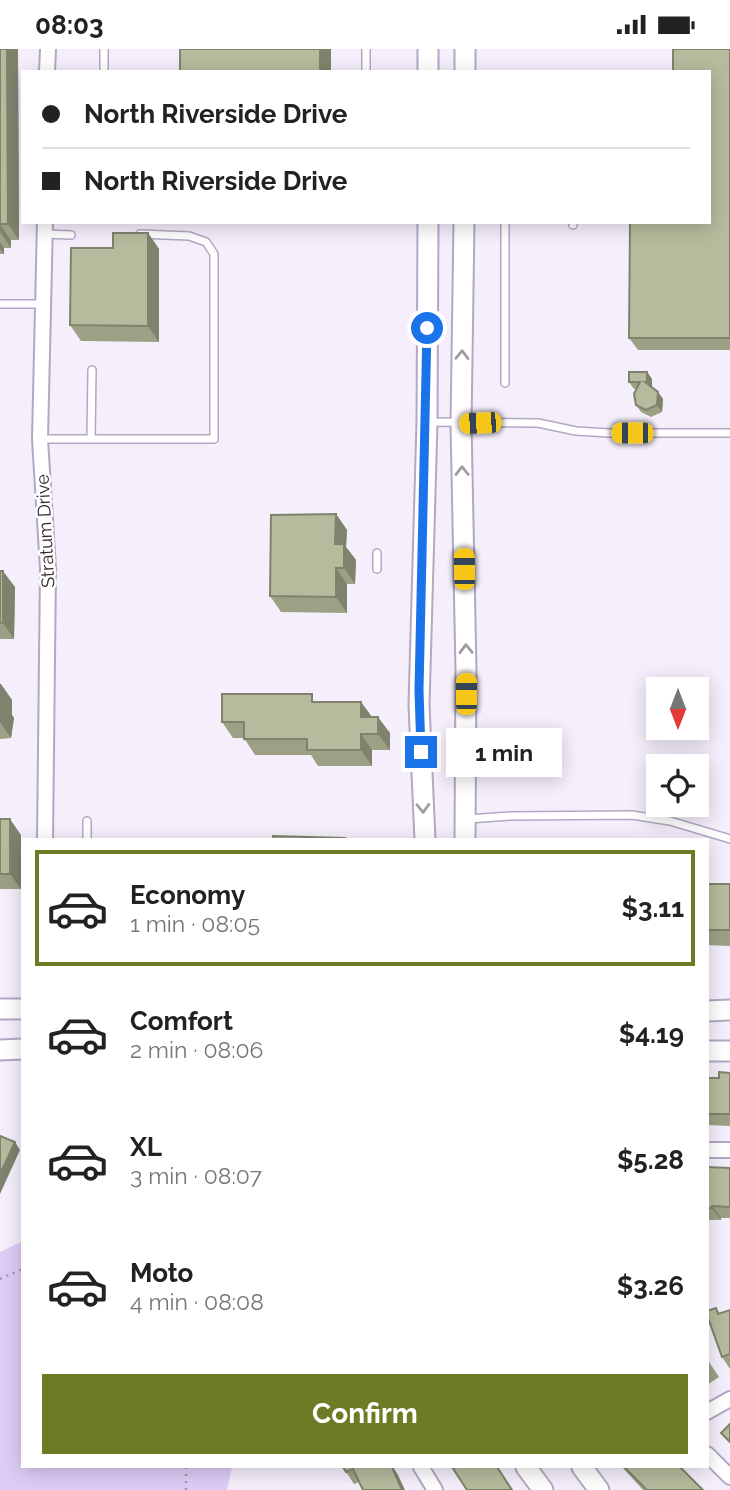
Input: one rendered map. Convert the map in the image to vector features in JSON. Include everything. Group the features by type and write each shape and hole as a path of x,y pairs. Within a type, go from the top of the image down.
{"main road":[{"path":"428,49 428,70"},
{"path":"465,49 465,70"},
{"path":"425,838 419,705 427,422 428,224"},
{"path":"464,224 461,424 466,670 465,838"},
{"path":"0,1009 21,1009"},
{"path":"709,1011 730,1010"},
{"path":"0,1050 21,1049"},
{"path":"709,1051 730,1051"},
{"path":"527,1468 543,1490"},
{"path":"583,1468 599,1490"}],"street":[{"path":"47,70 48,49"},
{"name":"Stratum Drive","path":"45,228 40,439 48,569 45,838"},
{"path":"709,1150 730,1150"},
{"path":"709,1411 730,1399"},
{"path":"709,1456 730,1477"},
{"path":"422,1468 435,1490"}],"lane":[{"path":"104,49 104,70"},
{"path":"366,49 366,70"},
{"path":"505,224 505,383"},
{"path":"45,228 71,235"},
{"path":"40,439 214,439 214,254 206,242 189,236 130,235"},
{"path":"0,304 43,304"},
{"path":"91,439 92,370"},
{"path":"427,422 538,423 576,431 609,433 730,433"},
{"path":"377,553 377,569"},
{"path":"465,820 511,815 632,815 670,821 730,839"},
{"path":"87,821 87,838"}],"path":[{"path":"0,1279 21,1270"},
{"path":"186,1468 186,1490"}],"shaded area":[{"path":"21,1242 21,1468 232,1468 227,1490 0,1490 0,1252"}],"building":[{"path":"0,49 7,49 8,224 0,224"},
{"path":"180,49 320,49 320,70 180,70"},
{"path":"673,49 730,49 730,338 629,338 630,224 711,224 711,70 673,70"},
{"path":"113,233 148,233 148,326 70,325 71,248 113,248"},
{"path":"629,372 647,372 645,382 658,392 657,405 646,410 636,405 634,394 640,382 629,382"},
{"path":"336,514 335,544 344,544 344,568 336,568 336,597 270,596 271,515"},
{"path":"0,571 3,571 3,623 0,623"},
{"path":"222,694 312,694 312,702 361,702 361,717 378,717 378,734 361,734 361,750 307,750 307,739 244,739 244,722 222,722"},
{"path":"0,819 10,819 10,874 0,874"},
{"path":"273,836 345,838 274,838"},
{"path":"709,884 730,884 730,930 709,930"},
{"path":"719,1072 730,1073 730,1114 709,1114 709,1078 719,1078"},
{"path":"0,1136 15,1142 0,1174"},
{"path":"709,1167 730,1168 730,1207 709,1208"},
{"path":"716,1308 718,1314 730,1310 730,1354 722,1357 709,1321 709,1310"},
{"path":"730,1424 730,1442 721,1433"},
{"path":"344,1468 392,1468 402,1490 363,1490 353,1469 346,1472"},
{"path":"453,1468 498,1468 512,1490 467,1490"},
{"path":"625,1468 681,1468 703,1490 647,1490"}],"route":[{"path":"421,752 419,690 427,328"}]}
